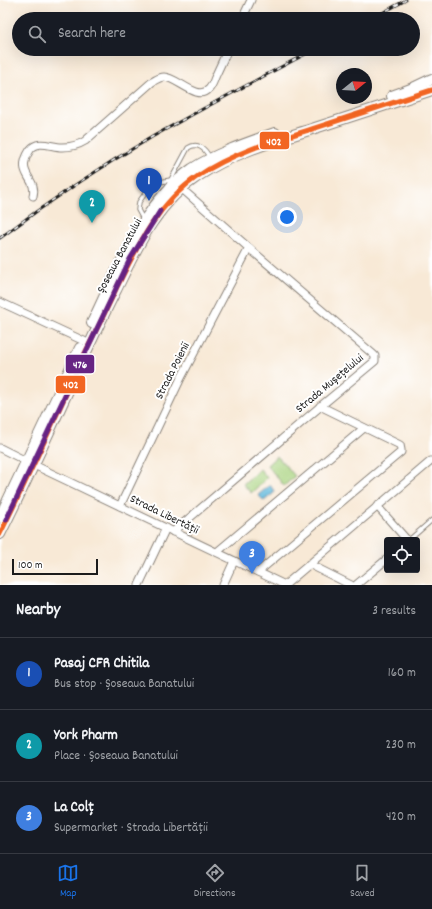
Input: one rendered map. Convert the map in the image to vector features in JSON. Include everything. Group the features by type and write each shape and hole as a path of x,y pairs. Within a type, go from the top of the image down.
{"main road":[{"path":"375,105 432,79"},
{"path":"375,105 432,90"},
{"name":"Șoseaua Banatului","path":"0,517 30,463 137,246 159,213 193,169 228,151 250,142 375,105"},
{"name":"Șoseaua Banatului","path":"0,534 84,341 124,256 144,221 172,186 200,175 231,158 250,150 375,105"}],"street":[{"path":"245,12 251,0"},
{"path":"33,196 33,186 24,167 28,153 32,147 39,144 69,147 77,146 85,142 152,82 160,78 164,77 173,79 194,92 205,92 212,84 225,56"},
{"name":"Strada Mușețelului","path":"139,585 170,530 375,361 374,355 249,248 181,183"},
{"name":"Strada Poienii","path":"120,506 180,380 249,248"},
{"path":"0,302 84,341"},
{"path":"258,572 401,452 400,445 320,406"},
{"path":"217,552 364,428"},
{"name":"Strada Libertății","path":"0,448 285,585"},
{"path":"285,585 431,461"},
{"path":"378,506 405,537"},
{"path":"223,585 234,561"},
{"path":"356,585 384,561"},
{"path":"309,564 351,585"}],"lane":[{"path":"162,199 170,180 188,148 196,145 202,148 206,152 209,160"},
{"path":"144,221 138,210 138,205 149,188 154,184 170,180 181,183"},
{"path":"412,537 432,520"}],"green space":[{"path":"277,456 295,476 284,486 267,465"},
{"path":"260,469 267,478 251,493 243,484"}],"water":[{"path":"270,485 275,492 264,501 258,495"}],"railway":[{"path":"384,12 406,0"},
{"path":"0,238 74,186 132,149 302,56"}],"transit line":[{"name":"402","path":"0,534 125,271 150,226 171,199 198,176 211,168 253,148 432,90"},
{"name":"476","path":"6,520 130,259 160,211"}],"place":[{"name":"Pasaj CFR Chitila","path":"149,201"},
{"name":"York Pharm","path":"92,223"},
{"name":"La Colț","path":"252,574"}]}
